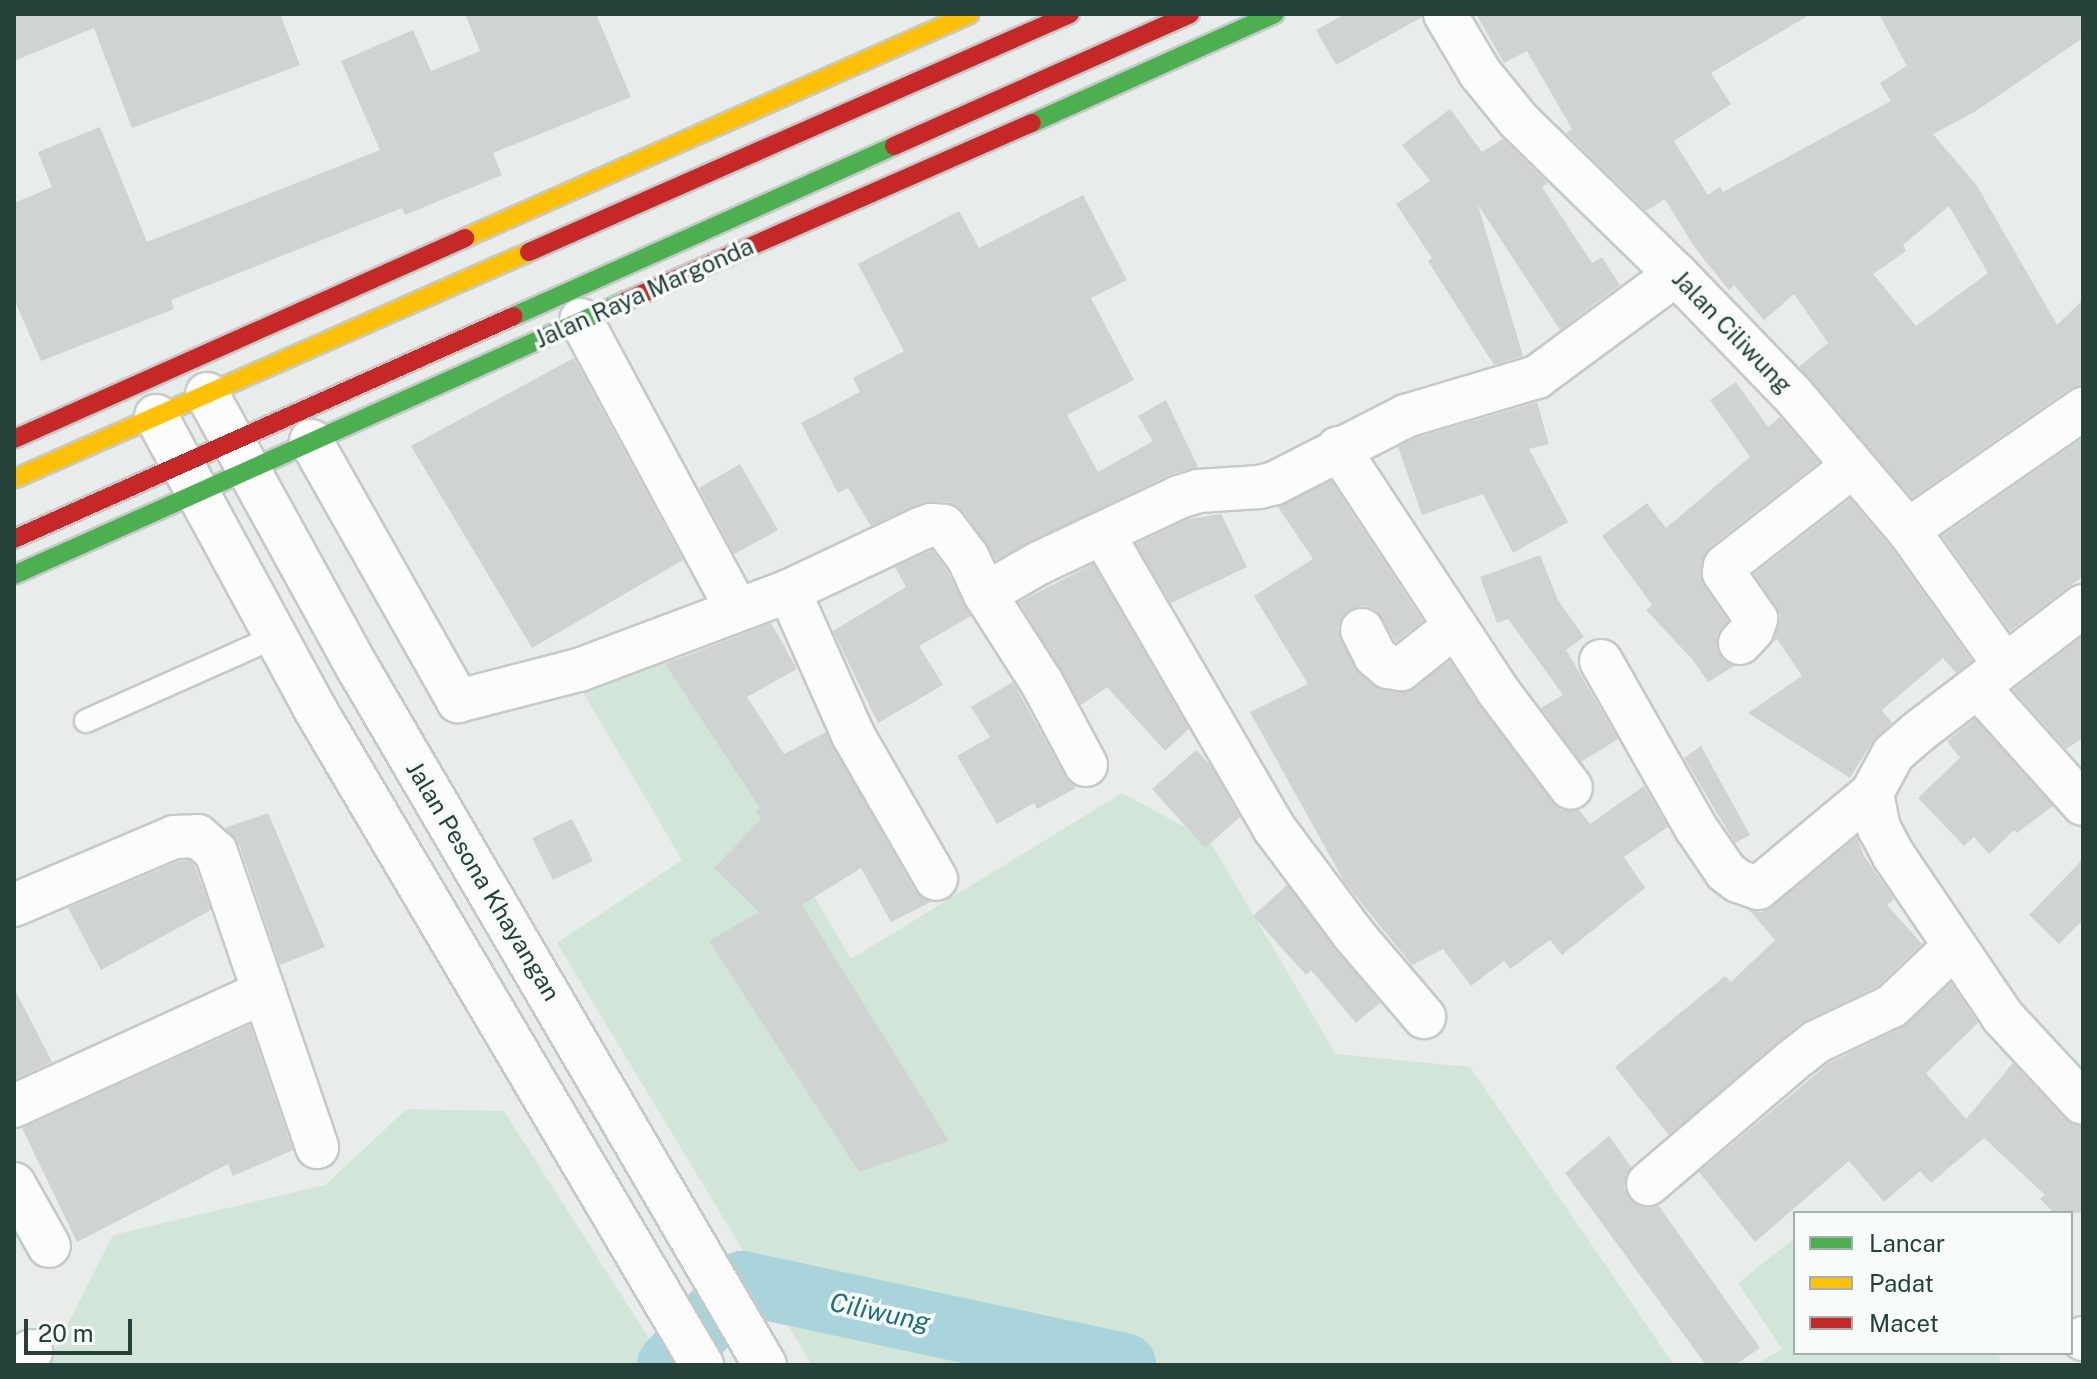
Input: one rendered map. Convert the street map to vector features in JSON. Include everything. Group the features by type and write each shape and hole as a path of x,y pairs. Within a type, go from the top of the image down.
{"highway":[{"path":"14,439 287,315 970,14"},
{"path":"14,479 1070,14"},
{"name":"Jalan Raya Margonda","path":"14,539 188,479 240,456 1190,14"},
{"name":"Jalan Raya Margonda","path":"14,575 188,479 240,456 311,441 938,166 1275,14"},
{"path":"287,315 302,351"}],"street":[{"name":"Jalan Ciliwung","path":"1445,14 1480,73 1519,121 1676,274 1793,395 1908,530 1991,676 2083,804"},
{"path":"985,594 1039,563 1199,491 1275,483 1338,448 1406,416 1537,377 1676,274"},
{"path":"581,320 736,608"},
{"name":"Jalan Pesona Khayangan","path":"207,394 359,670 765,1365"},
{"path":"1908,530 2083,409"},
{"path":"156,416 275,637 702,1365"},
{"path":"311,441 458,701 579,670 736,608 789,591 939,524 950,531 961,546 985,594 1042,683 1086,765"},
{"path":"1338,448 1406,546 1455,626 1571,788"},
{"path":"1740,643 1752,630 1756,619 1724,573 1725,566 1853,466"},
{"path":"1103,534 1274,828 1354,935 1424,1017"},
{"path":"789,591 853,735 936,879"},
{"path":"1601,661 1696,828 1726,872 1738,881 1758,888 1872,793 1893,754 2083,606"},
{"path":"1362,630 1375,656 1388,667 1401,669 1455,626"},
{"path":"1872,793 1879,828 2003,1017 2083,1103"},
{"path":"14,905 174,837 198,836 216,852 317,1147"},
{"path":"1648,1184 1816,1042 1892,1006 1955,946"},
{"path":"14,1106 264,992"},
{"path":"14,1184 49,1246"}],"lane":[{"path":"86,721 275,637"}],"green space":[{"path":"655,624 851,959 1122,793 1209,840 1336,1054 1470,1067 1674,1365 812,1365 557,943 682,860 565,662"},
{"path":"407,1109 504,1111 666,1365 47,1365 113,1235 325,1185"},
{"path":"1793,1240 1793,1355 1999,1355 2002,1365 1755,1365 1782,1349 1738,1283"}],"building":[{"path":"14,14 280,14 300,65 132,128 94,28 14,61"},
{"path":"465,14 596,14 631,97 493,153 502,175 405,215 402,208 171,300 174,309 41,361 14,299 14,203 52,187 38,152 100,127 147,242 380,150 341,61 413,30 431,71 480,51"},
{"path":"1345,14 1421,14 1422,17 1336,65 1316,30"},
{"path":"1476,14 1811,14 1711,73 1731,104 1674,141 1708,195 1720,187 1723,192 1891,101 1880,83 1907,66 1879,14 2083,14 2083,38 1976,111 1933,134 1977,186 2057,325 2083,300 2083,385 2069,389 1912,498 1799,367 1828,343 1794,294 1764,320 1734,285 1729,290 1695,248 1665,199 1646,211 1566,133 1572,129 1527,51 1504,63","holes":["1949,206 1988,273 1916,326 1873,274 1906,251 1903,245"]},
{"path":"1450,109 1482,152 1503,139 1548,183 1542,187 1592,263 1602,257 1620,285 1560,330 1478,205 1523,356 1494,365 1428,261 1432,258 1396,204 1430,181 1402,145"},
{"path":"1083,195 1127,280 1091,298 1134,380 1067,415 1098,472 1153,441 1138,416 1166,400 1198,467 1169,475 996,560 963,511 946,502 923,502 871,526 848,488 838,493 801,423 860,392 853,378 904,351 858,264 959,211 979,248"},
{"path":"574,358 683,560 532,648 411,446"},
{"path":"1736,382 1768,427 1780,417 1819,462 1710,547 1702,562 1704,586 1728,621 1717,637 1717,649 1723,660 1734,666 1708,682 1692,659 1646,610 1652,605 1602,536 1647,503 1666,528 1750,457 1710,400"},
{"path":"1537,402 1549,444 1529,449 1568,522 1513,553 1483,494 1422,515 1398,447 1415,438"},
{"path":"2083,438 2083,576 2010,631 1942,536"},
{"path":"740,464 778,530 734,554 699,488"},
{"path":"1331,481 1423,621 1396,642 1376,610 1363,606 1351,609 1342,617 1338,629 1360,674 1384,690 1407,692 1450,661 1479,705 1561,810 1579,810 1590,824 1644,786 1668,827 1624,857 1645,888 1562,955 1550,940 1510,969 1504,961 1471,986 1443,949 1412,965 1345,883 1250,712 1308,684 1254,596 1313,559 1278,507"},
{"path":"1850,499 1889,545 1972,661 1956,673 1943,658 1882,710 1892,723 1872,742 1850,778 1748,713 1802,676 1777,639 1773,642 1780,615 1754,574"},
{"path":"1221,514 1247,567 1171,603 1136,544 1188,519"},
{"path":"932,550 971,616 919,646 943,685 878,723 833,631 906,587 895,567"},
{"path":"1540,555 1558,600 1584,637 1566,650 1618,739 1581,762 1541,708 1563,695 1508,619 1497,623 1480,577"},
{"path":"1093,564 1189,729 1165,751 1107,687 1081,705 1019,602"},
{"path":"771,623 797,669 747,697 784,754 826,732 915,891 931,902 891,922 861,868 802,905 949,1141 859,1172 709,941 759,912 714,868 761,819 756,811 760,808 665,664"},
{"path":"2083,636 2083,738 2066,749 2013,690"},
{"path":"1013,682 1065,776 1076,788 1037,809 1034,803 997,824 957,756 990,737 971,707"},
{"path":"1975,719 2053,806 2017,833 2014,830 1989,854 1974,837 1964,846 1918,798 1960,758 1947,741"},
{"path":"1701,746 1750,835 1735,843 1684,758"},
{"path":"1196,750 1210,765 1240,817 1205,848 1152,789"},
{"path":"268,813 325,947 280,965 239,844 225,828"},
{"path":"572,819 593,861 553,880 532,838"},
{"path":"1857,837 1864,856 1894,899 1887,905 1922,944 1878,986 1801,1023 1669,1135 1615,1067 1725,976 1731,982 1775,940 1749,910 1762,912 1773,906"},
{"path":"2083,859 2083,920 2059,944 2029,915"},
{"path":"189,860 195,866 211,910 101,970 68,908 179,861"},
{"path":"1287,885 1380,1003 1356,1023 1311,970 1306,975 1253,916"},
{"path":"1951,983 1978,1023 1926,1073 1966,1119 2013,1063 2065,1119 2083,1126 2083,1213 2052,1211 2040,1199 2045,1195 1984,1138 1931,1183 1920,1171 1884,1202 1849,1161 1755,1242 1699,1172 1829,1063 1903,1027"},
{"path":"14,988 52,1062 14,1080"},
{"path":"250,1025 293,1150 233,1176 228,1164 77,1242 22,1128"},
{"path":"1609,1136 1631,1167 1624,1188 1629,1199 1641,1207 1658,1205 1760,1348 1735,1365 1706,1365 1565,1173"}],"waterway":[{"name":"Ciliwung","path":"669,1365 742,1283 1124,1365"}],"traffic: fast":[{"path":"1032,123 1275,14"},
{"path":"514,316 894,146"},
{"path":"14,575 626,301"}],"traffic: slow":[{"path":"465,238 970,14"},
{"path":"14,479 529,252"}],"traffic: jam":[{"path":"529,252 1070,14"},
{"path":"894,146 1190,14"},
{"path":"626,301 1032,123"},
{"path":"14,439 465,238"},
{"path":"14,539 514,316"}]}
